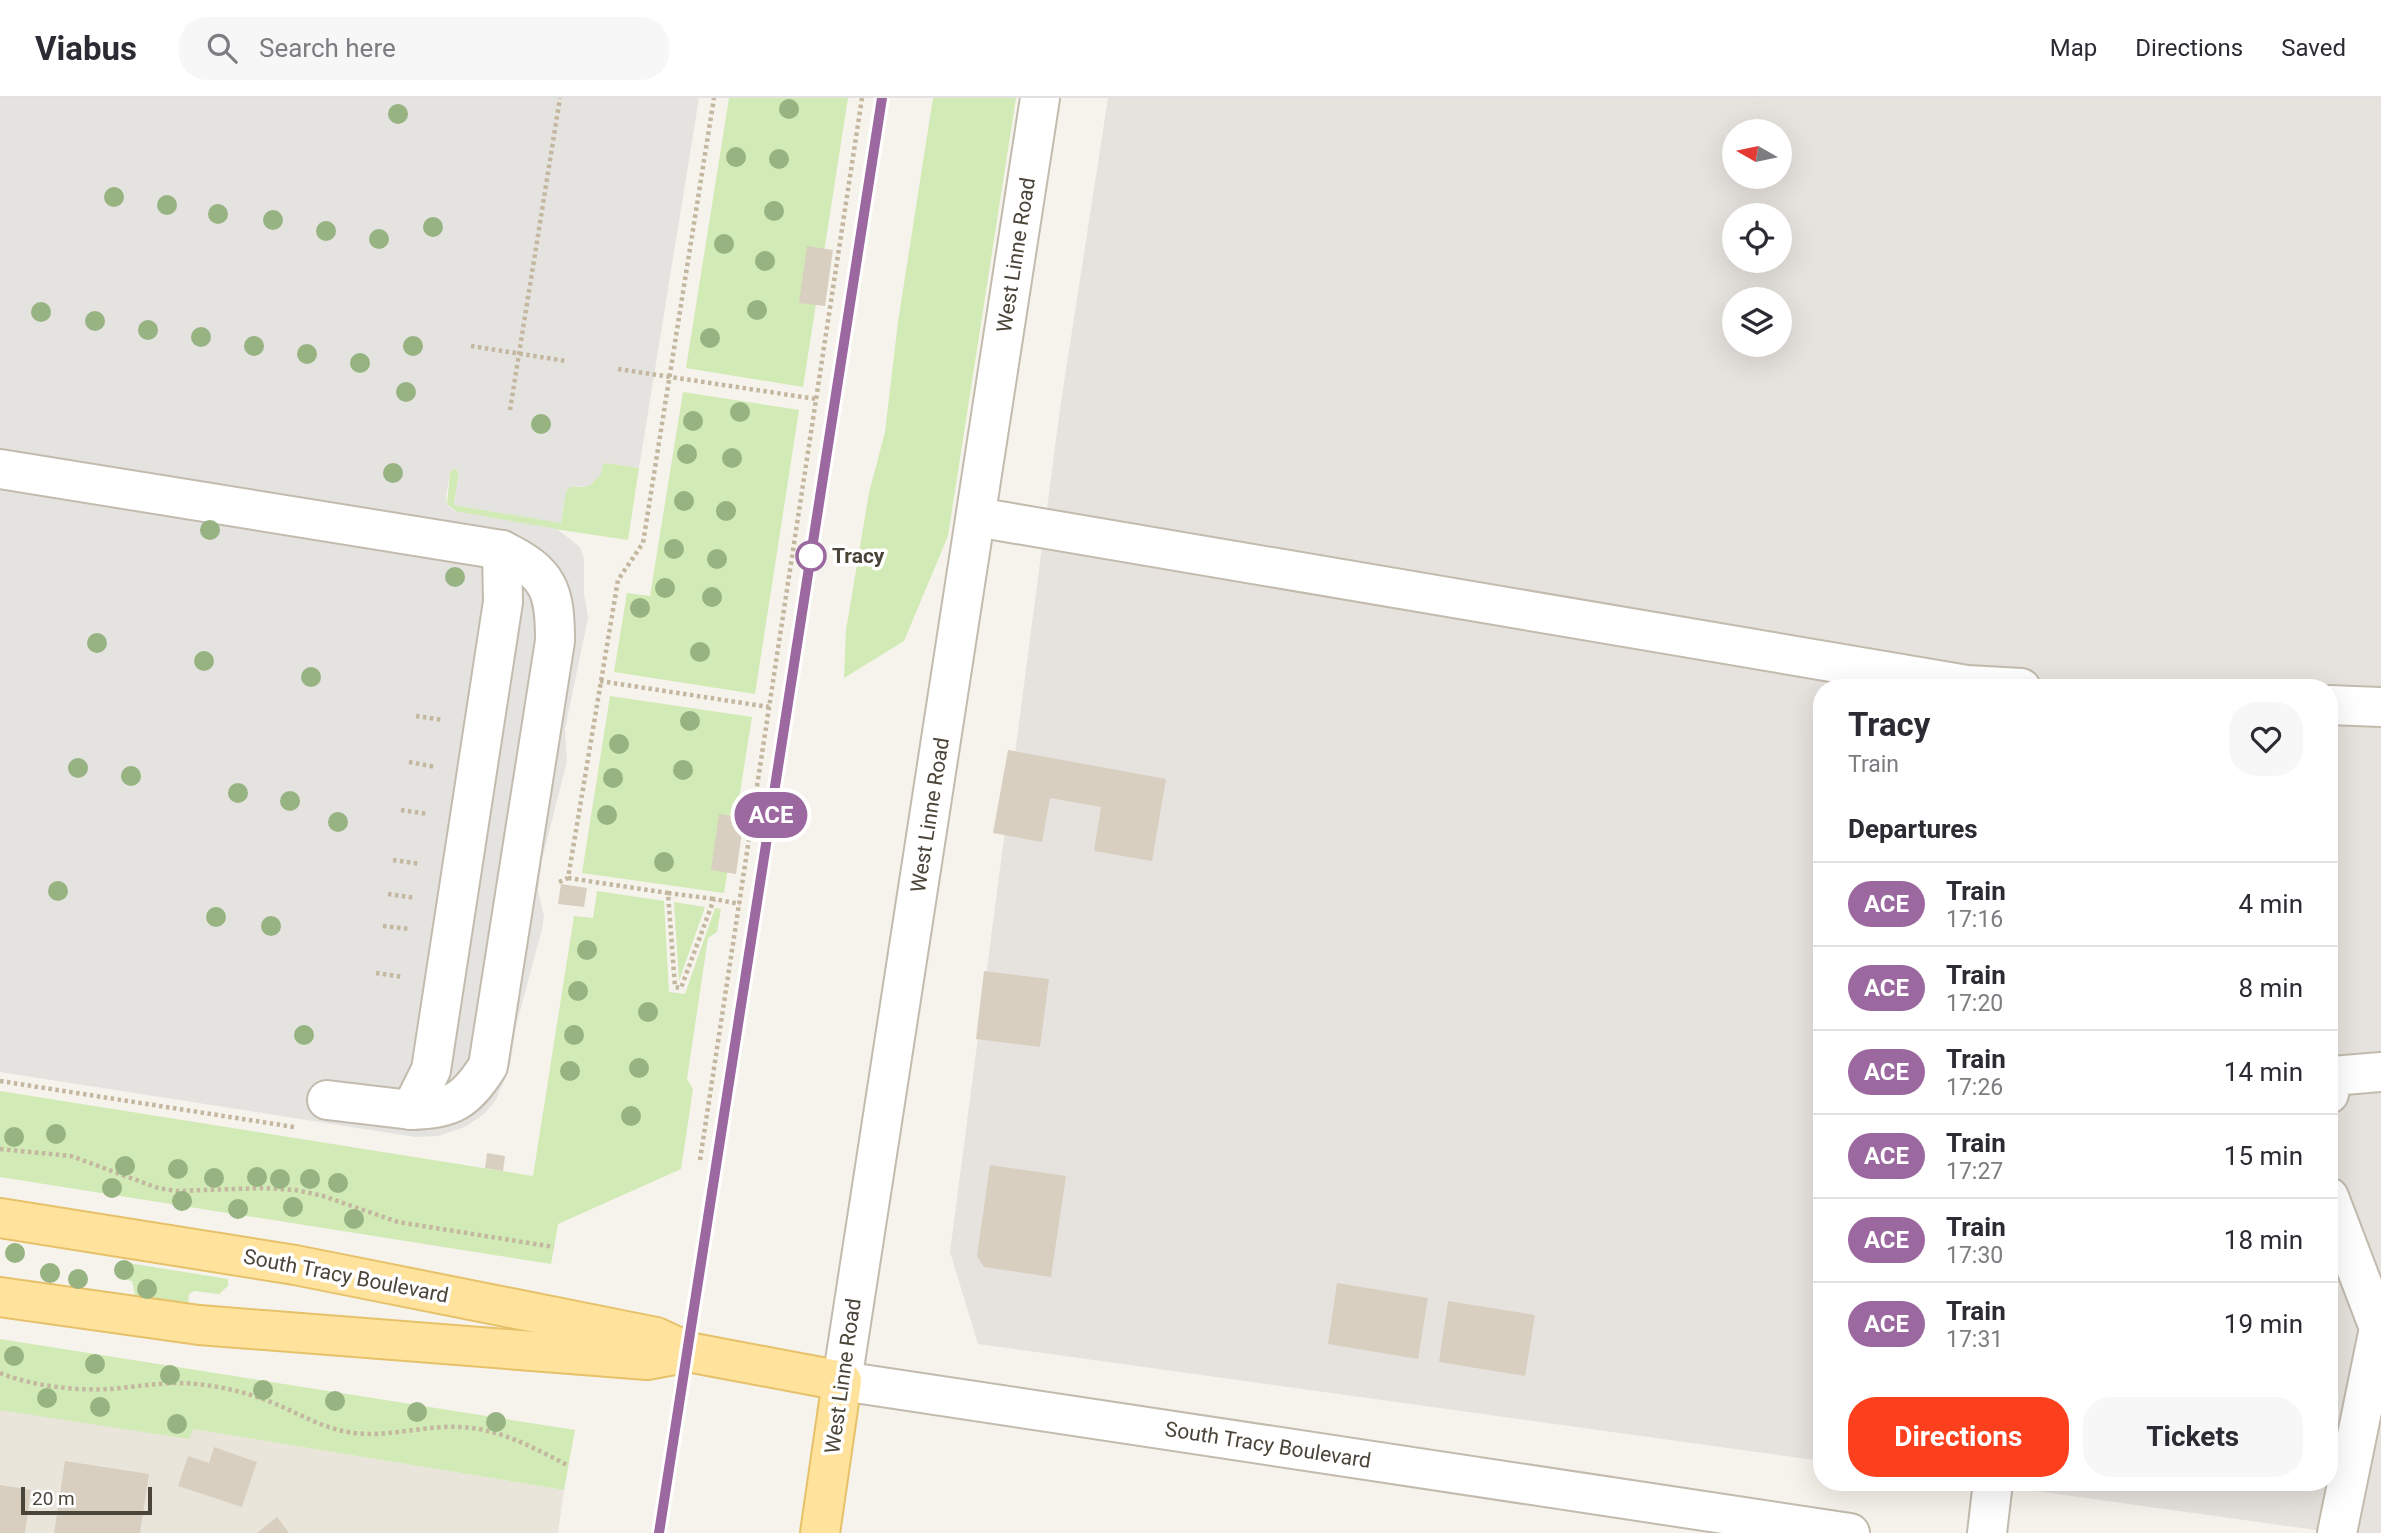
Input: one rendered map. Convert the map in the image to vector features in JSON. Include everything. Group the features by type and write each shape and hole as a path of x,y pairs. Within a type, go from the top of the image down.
{"main road":[{"name":"South Tracy Boulevard","path":"0,1218 309,1268 656,1337 688,1352 842,1381"},
{"name":"South Tracy Boulevard","path":"0,1297 199,1325 648,1360 688,1352"},
{"name":"West Linne Road","path":"820,1533 842,1381"}],"street":[{"name":"West Linne Road","path":"842,1381 1040,98"},
{"path":"0,469 502,550 525,561 542,578 555,605 555,641 488,1066 474,1089 457,1102 437,1109 411,1110 327,1100"},
{"path":"976,517 1932,679"},
{"path":"411,1110 423,1091 433,1056 503,602 502,550"},
{"path":"2338,705 2381,707"},
{"path":"2338,1076 2381,1072"},
{"path":"2337,1533 2380,1328 2338,1219"},
{"name":"South Tracy Boulevard","path":"842,1381 1850,1533"},
{"path":"1987,1533 1992,1491"}],"path":[{"path":"510,410 560,98"},
{"path":"700,1160 862,98"},
{"path":"471,346 566,362"},
{"path":"618,369 816,399"},
{"path":"600,681 769,707"},
{"path":"416,716 454,721"},
{"path":"409,762 447,768"},
{"path":"401,810 439,815"},
{"path":"393,860 431,866"},
{"path":"568,878 740,904"},
{"path":"668,893 675,987 681,988 714,900"},
{"path":"388,894 426,899"},
{"path":"383,926 421,931"},
{"path":"376,973 414,978"},
{"path":"0,1149 71,1156 158,1188 177,1191 264,1188 296,1190 323,1196 398,1222 554,1247"},
{"path":"0,1373 16,1379 83,1388 180,1383 235,1390 269,1401 329,1428 350,1432 375,1434 458,1427 484,1430 531,1446 569,1466"}],"shaded area":[{"path":"0,98 699,98 639,468 603,464 601,474 589,486 571,487 566,491 561,523 454,505 459,473 455,468 450,472 446,497 447,504 454,511 557,529 580,547 584,559 584,593 588,618 565,729 567,761 542,860 538,891 544,916 542,929 516,1026 510,1066 496,1100 484,1114 465,1127 438,1136 415,1137 0,1072"},
{"path":"1108,98 2381,98 2381,1533 2337,1533 2036,1491 2338,1491 2338,679 1813,679 1813,1460 978,1344 950,1252 1060,409"},
{"path":"0,1409 193,1429 564,1490 558,1533 0,1533"}],"green space":[{"path":"729,98 848,98 803,387 686,368"},
{"path":"933,98 1016,98 948,536 904,641 844,678 846,630 869,493 885,432 898,322"},
{"path":"683,392 799,410 755,694 614,672 627,593 650,596"},
{"path":"603,464 639,468 628,540 461,515 447,504 450,472 455,468 459,473 454,505 561,522 566,490 571,486 583,487 592,483"},
{"path":"610,696 752,717 724,893 582,873"},
{"path":"597,891 664,901 669,992 685,994 715,908 721,909 717,932 708,938 687,1079 693,1089 681,1169 558,1224 551,1264 0,1177 0,1091 533,1176 574,916 593,918"},
{"path":"674,902 705,907 679,981"},
{"path":"122,1262 228,1279 228,1286 219,1294 194,1291 189,1294 188,1304 135,1295 132,1281 121,1279"},
{"path":"0,1339 575,1430 564,1490 193,1429 189,1439 0,1410"}],"building":[{"path":"807,246 833,250 825,306 799,303"},
{"path":"1008,750 1166,779 1152,861 1094,851 1101,807 1050,798 1042,842 993,833"},
{"path":"719,814 744,818 736,874 711,870"},
{"path":"561,884 587,888 584,907 558,904"},
{"path":"984,971 1049,979 1040,1047 976,1039"},
{"path":"487,1153 505,1156 503,1171 485,1168"},
{"path":"990,1165 1066,1176 1051,1277 984,1267 977,1256"},
{"path":"1337,1283 1428,1298 1418,1359 1328,1344"},
{"path":"1448,1301 1535,1315 1525,1376 1439,1362"},
{"path":"214,1447 257,1462 242,1507 178,1486 188,1456 209,1463"},
{"path":"65,1461 149,1474 140,1533 54,1533"},
{"path":"0,1485 31,1490 25,1533 0,1533"},
{"path":"277,1517 289,1533 257,1533"}],"railway":[{"path":"659,1533 882,98"}],"train":[{"name":"ACE","path":"659,1533 882,98"}],"place":[{"name":"Tracy","path":"811,556"}]}
